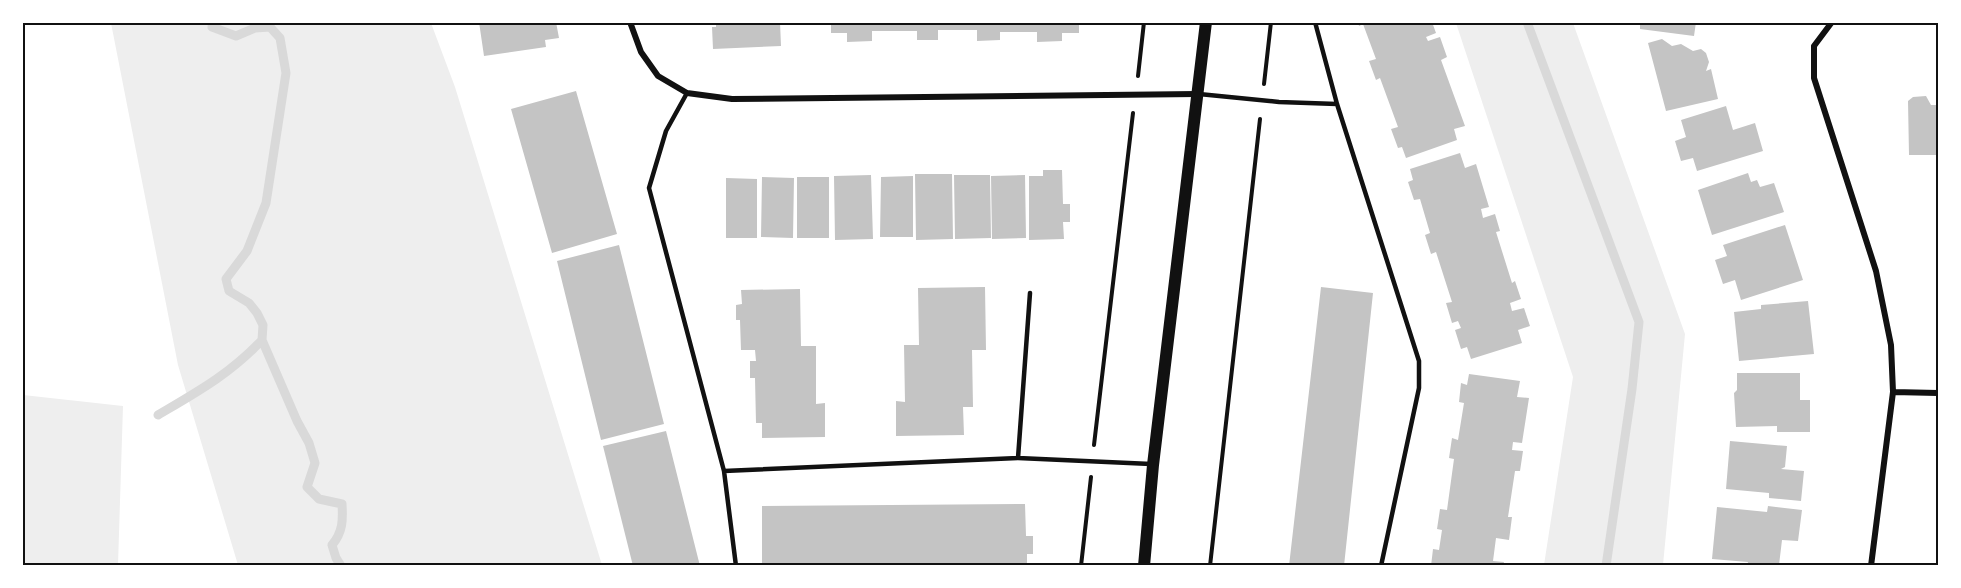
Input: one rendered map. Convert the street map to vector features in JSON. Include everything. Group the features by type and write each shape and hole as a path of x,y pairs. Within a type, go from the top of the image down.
{"main road":[{"path":"1144,566 1153,465 1206,22"}],"street":[{"path":"630,22 641,52 658,76 687,93 732,99 1197,94"},
{"path":"1832,22 1814,46 1814,78 1876,271 1891,345 1893,392 1871,566"},
{"path":"1893,392 1938,393"}],"lane":[{"path":"1315,22 1337,104 1419,361 1419,388 1381,566"},
{"path":"687,93 666,131 649,188 724,471 736,566"},
{"path":"1197,94 1337,104"},
{"path":"1018,458 1030,293"},
{"path":"724,471 1018,458 1153,465"}],"path":[{"path":"1081,566 1144,22"},
{"path":"1210,566 1271,22"}],"shaded area":[{"path":"111,23 431,23 455,87 602,565 238,565 178,365"},
{"path":"1456,23 1573,23 1685,334 1663,565 1544,565 1573,377"},
{"path":"23,395 123,406 118,565 23,565"}],"building":[{"path":"479,22 556,22 559,38 545,40 546,47 484,56"},
{"path":"716,22 780,22 781,46 713,49 712,27 716,27"},
{"path":"831,22 1079,22 1079,33 1062,33 1062,41 1037,42 1037,32 1000,32 1000,40 977,41 977,30 938,30 938,40 917,40 917,31 872,31 872,41 847,42 847,33 831,33"},
{"path":"1358,22 1432,22 1436,33 1426,37 1428,41 1440,37 1447,57 1441,60 1465,126 1454,129 1457,140 1406,158 1402,147 1398,148 1391,129 1398,127 1380,78 1376,80 1369,61 1376,59 1363,24 1359,26"},
{"path":"1640,22 1696,22 1694,36 1640,29"},
{"path":"1662,39 1672,46 1681,44 1693,51 1701,49 1706,53 1709,62 1706,71 1711,69 1718,99 1666,111 1648,43"},
{"path":"1937,86 1938,155 1909,155 1908,101 1913,97 1926,96 1931,105 1936,105"},
{"path":"576,91 617,234 552,253 511,109"},
{"path":"1726,106 1733,130 1755,123 1763,151 1697,171 1693,158 1681,161 1675,141 1686,137 1681,120"},
{"path":"1460,153 1465,168 1476,164 1489,207 1481,209 1483,218 1495,214 1500,231 1496,232 1512,283 1515,281 1521,299 1510,303 1512,311 1524,308 1530,326 1518,330 1522,343 1471,359 1467,347 1461,349 1455,330 1461,328 1458,321 1452,323 1446,303 1452,302 1436,252 1431,254 1425,235 1430,233 1420,199 1414,200 1408,182 1413,180 1410,169"},
{"path":"1043,170 1062,170 1063,204 1070,204 1070,222 1063,222 1064,239 1029,240 1029,176 1043,176"},
{"path":"1748,173 1751,182 1757,180 1760,187 1774,183 1784,212 1712,235 1698,190"},
{"path":"915,174 952,174 953,239 916,240"},
{"path":"871,175 873,239 835,240 834,176"},
{"path":"954,175 990,175 991,238 955,239"},
{"path":"1025,175 1026,238 992,239 991,176"},
{"path":"913,176 913,237 880,237 881,177"},
{"path":"762,177 794,178 793,238 761,237"},
{"path":"797,177 829,177 829,238 797,238"},
{"path":"726,178 757,179 757,238 726,238"},
{"path":"1785,225 1803,280 1741,300 1735,280 1723,284 1715,260 1727,256 1723,245"},
{"path":"619,245 664,424 601,440 557,261"},
{"path":"985,287 986,350 972,350 973,407 963,407 964,435 896,436 896,401 905,402 904,345 919,345 918,288"},
{"path":"1321,287 1373,293 1344,566 1289,566"},
{"path":"800,289 801,346 816,346 816,404 825,403 825,437 762,438 762,423 756,423 755,378 750,378 750,361 756,361 755,350 741,350 740,320 736,320 736,305 742,304 741,290"},
{"path":"1808,301 1814,354 1739,361 1734,312 1761,309 1761,305"},
{"path":"1737,373 1800,373 1800,400 1810,400 1810,432 1777,432 1777,426 1736,427 1734,393 1737,390"},
{"path":"1469,374 1520,381 1517,397 1529,398 1522,443 1513,442 1512,450 1523,451 1520,471 1515,471 1508,517 1512,517 1509,540 1496,538 1493,561 1504,562 1503,566 1431,566 1433,549 1439,550 1442,530 1437,529 1440,509 1447,510 1454,459 1449,458 1452,438 1458,440 1464,403 1459,402 1461,383 1467,385"},
{"path":"666,431 700,566 633,566 603,446"},
{"path":"1730,441 1787,446 1785,467 1781,469 1804,471 1801,501 1769,498 1769,493 1726,489"},
{"path":"1025,504 1026,536 1033,536 1033,554 1027,554 1027,566 762,566 762,506"},
{"path":"1768,506 1802,510 1798,541 1782,540 1779,565 1747,566 1748,562 1712,559 1717,507 1767,512"}],"waterway":[{"path":"213,22 212,27 236,36 255,28 270,27 280,38 286,73 266,203 247,251 226,279 229,291 249,303 257,313 263,325 262,340 309,443 315,463 307,487 319,499 342,504 342,526 332,545 341,566"},
{"path":"1527,22 1639,322 1632,389 1606,566"},
{"path":"158,415 225,373 262,340"}]}
